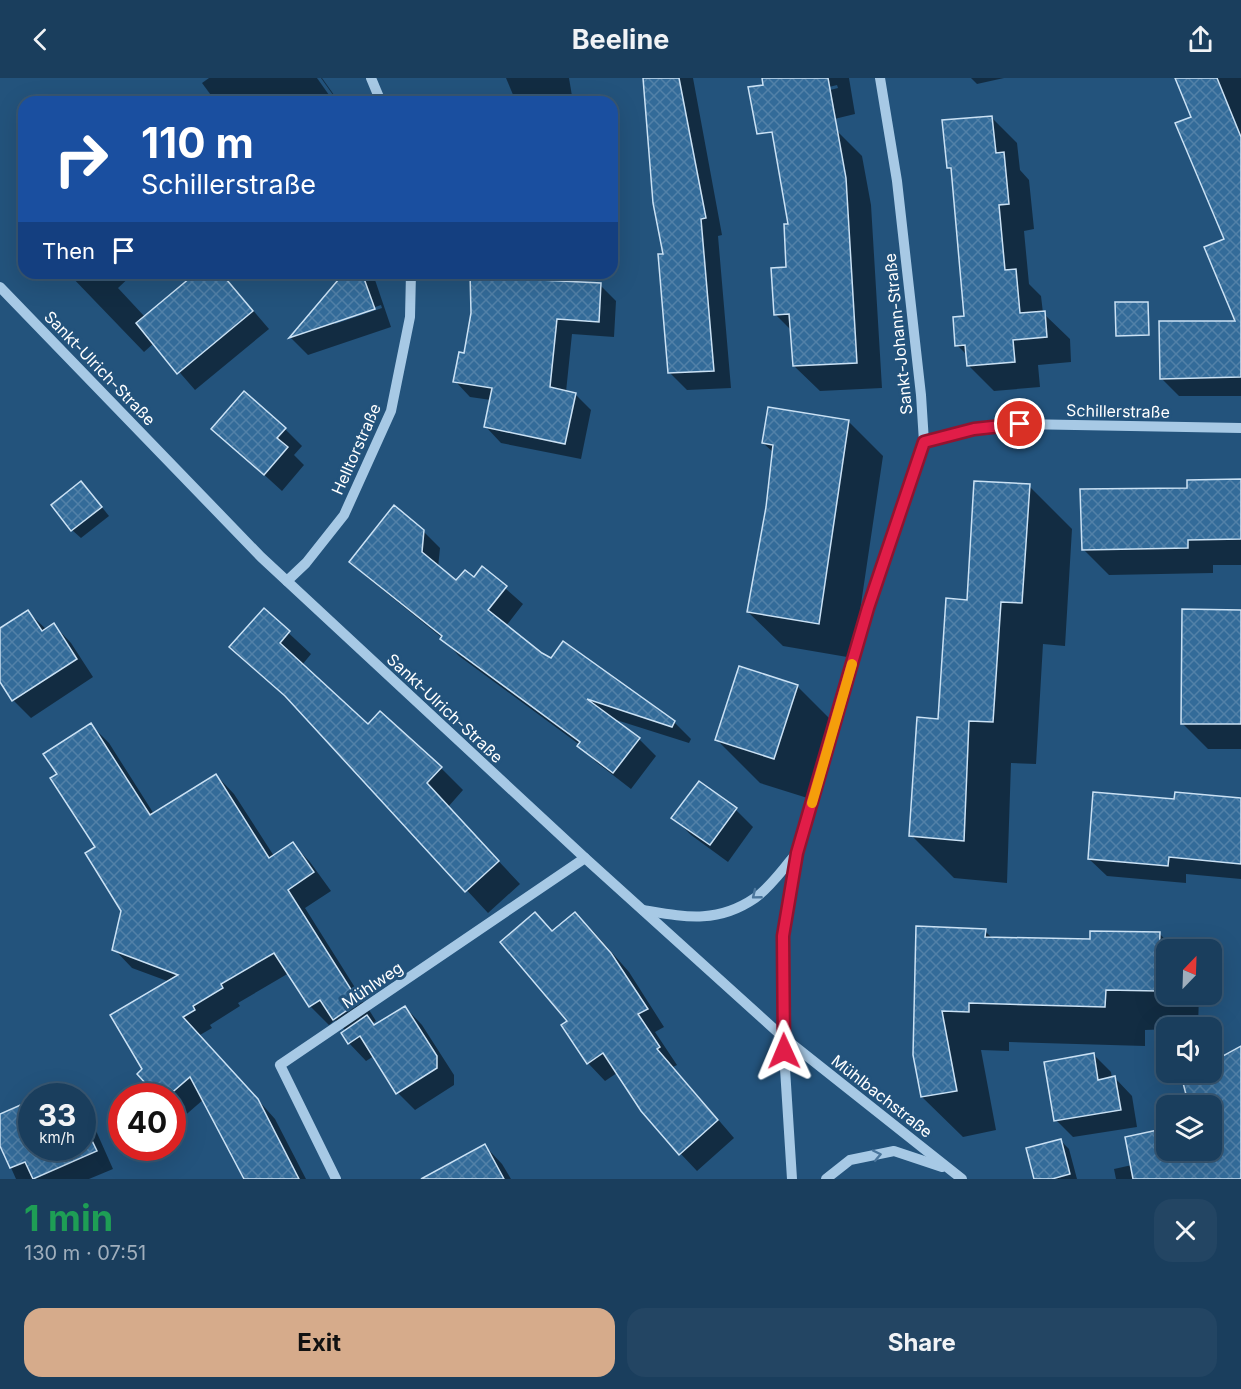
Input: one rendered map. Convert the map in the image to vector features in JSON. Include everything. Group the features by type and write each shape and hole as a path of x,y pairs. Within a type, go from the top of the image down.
{"street":[{"path":"371,78 378,96"},
{"name":"Sankt-Johann-Straße","path":"783,1037 783,936 797,853 868,608 924,442 921,395 897,181 880,78"},
{"name":"Helltorstraße","path":"287,581 306,563 344,515 391,411 410,317 411,279"},
{"name":"Sankt-Ulrich-Straße","path":"0,286 287,581 585,858 783,1037"},
{"name":"Schillerstraße","path":"924,442 974,429 1020,424 1241,428"},
{"path":"643,910 690,918 728,913 757,897 797,853"},
{"name":"Mühlweg","path":"336,1179 280,1065 585,858"},
{"path":"783,1037 792,1179"},
{"name":"Mühlbachstraße","path":"783,1037 962,1179"},
{"path":"826,1179 850,1160 894,1151 951,1170"}],"building":[{"path":"643,78 679,78 706,218 701,219 714,371 668,373 658,254 663,254 653,203"},
{"path":"762,78 828,78 846,178 857,363 793,366 789,314 774,315 771,268 786,267 784,224 788,224 772,132 757,134 748,87 763,85"},
{"path":"1175,78 1217,78 1241,137 1241,377 1160,379 1159,321 1235,321 1204,247 1224,239 1175,123 1191,117"},
{"path":"992,116 996,153 1004,152 1009,204 999,205 1005,270 1016,269 1020,313 1045,311 1047,337 1013,340 1015,362 967,366 965,345 955,346 953,317 964,316 951,168 947,168 942,120"},
{"path":"189,279 226,279 253,311 177,374 136,323"},
{"path":"339,279 364,279 375,309 289,338"},
{"path":"470,279 601,283 599,322 557,319 550,387 576,393 565,444 484,427 492,388 453,382 459,352 464,353 471,313"},
{"path":"1115,302 1148,302 1149,335 1116,336"},
{"path":"244,391 286,428 277,438 288,447 264,475 211,429"},
{"path":"768,407 849,420 819,624 747,612 766,507 773,445 762,443"},
{"path":"1241,479 1241,539 1188,540 1188,548 1082,550 1080,489 1187,488 1187,480"},
{"path":"81,481 102,507 71,531 51,505"},
{"path":"974,481 1030,484 1022,603 1001,602 993,722 969,721 964,841 909,836 917,717 938,719 946,598 967,600"},
{"path":"394,505 424,530 422,552 456,580 465,570 474,577 482,566 507,586 488,610 551,658 563,641 675,721 672,727 587,699 640,738 613,773 577,746 580,742 440,639 442,636 349,562"},
{"path":"264,608 290,631 280,643 368,724 380,711 442,767 427,783 499,861 465,892 285,696 229,647"},
{"path":"1182,609 1241,610 1241,724 1181,724"},
{"path":"28,610 42,631 54,623 77,659 12,701 0,682 0,628"},
{"path":"739,666 798,685 774,759 715,740"},
{"path":"91,723 150,815 216,774 269,858 293,842 314,872 288,890 359,1002 333,1020 320,1000 309,1007 274,953 221,984 223,988 193,1006 195,1010 183,1017 258,1099 299,1179 244,1179 190,1077 183,1083 145,1083 137,1074 142,1069 110,1015 178,975 112,950 121,911 85,853 95,847 50,778 57,774 43,754"},
{"path":"699,781 737,808 710,845 671,818"},
{"path":"1093,792 1174,799 1175,792 1241,798 1241,864 1169,857 1168,866 1088,859"},
{"path":"535,912 552,931 575,912 611,953 648,1009 638,1014 660,1047 657,1049 718,1120 679,1155 641,1111 603,1053 587,1064 561,1025 567,1021 500,942"},
{"path":"916,926 986,929 985,937 1090,939 1090,931 1160,932 1160,939 1156,939 1156,991 1106,990 1105,1007 969,1003 969,1012 942,1011 957,1091 921,1097 913,1055"},
{"path":"405,1006 437,1056 437,1068 396,1094 360,1036 348,1044 341,1033 367,1015 374,1025"},
{"path":"1241,1046 1241,1179 1133,1179 1125,1137 1156,1130 1156,1161 1222,1161 1222,1095 1186,1095 1183,1083 1222,1083 1222,1056"},
{"path":"1094,1053 1098,1080 1115,1076 1121,1110 1054,1121 1044,1062"},
{"path":"18,1106 18,1161 74,1161 33,1179 25,1162 10,1168 0,1146 0,1114"},
{"path":"1061,1139 1070,1174 1052,1179 1034,1179 1026,1148"},
{"path":"485,1144 504,1179 421,1179"}],"slow traffic":[{"path":"812,803 852,664"}],"route":[{"path":"784,1051 783,936 797,853 868,608 924,442 974,429 1020,424"}]}
